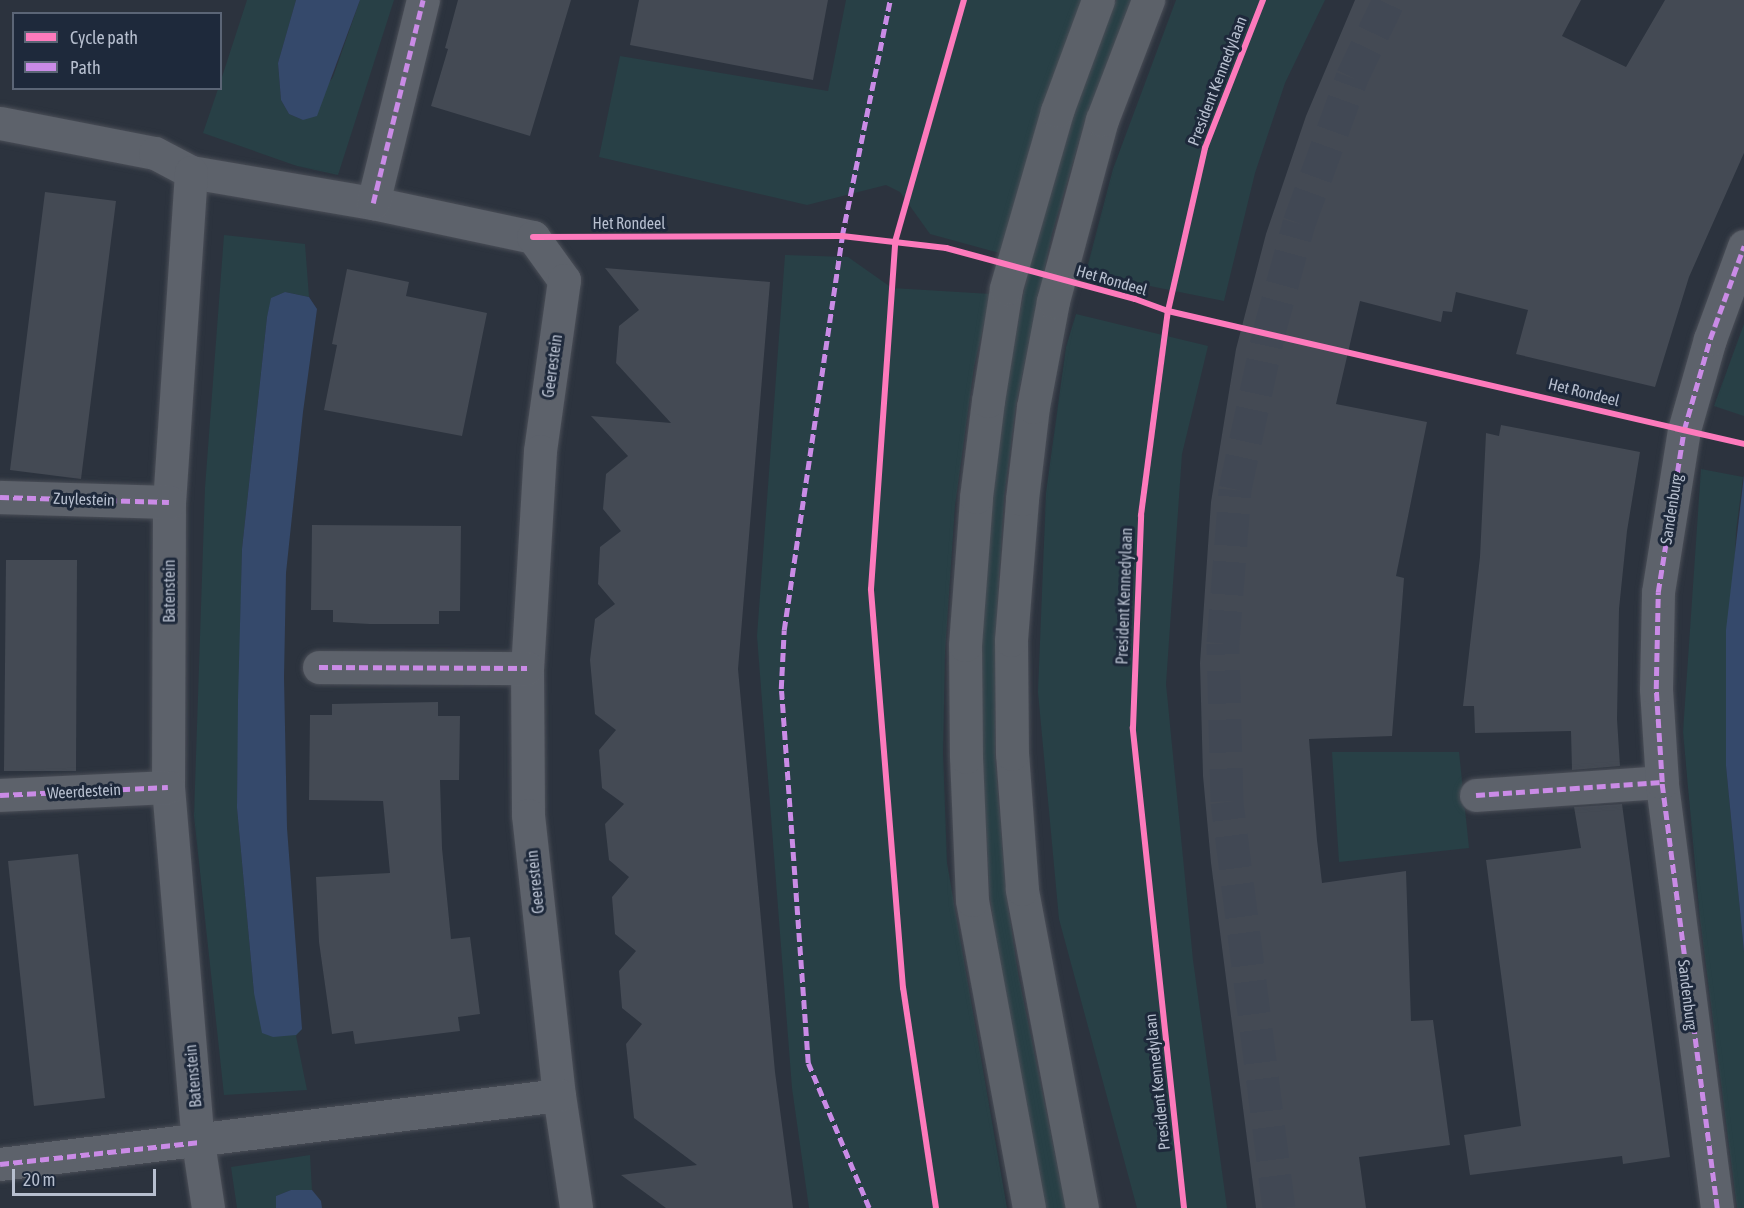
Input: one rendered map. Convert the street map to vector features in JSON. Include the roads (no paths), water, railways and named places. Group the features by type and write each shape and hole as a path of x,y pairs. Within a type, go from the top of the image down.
{"street":[{"path":"374,203 423,0"},
{"path":"1029,1208 972,900 966,757 965,645 977,486 1006,288 1057,111 1098,0"},
{"path":"1082,1208 1022,889 1012,753 1011,640 1022,499 1033,407 1053,301 1102,120 1148,0"},
{"path":"0,123 154,153 191,172"},
{"name":"Geerestein","path":"191,172 374,203 533,237 564,280 540,451 527,668 528,815 560,1095 576,1208"},
{"name":"Batenstein","path":"191,172 169,502 168,787 198,1142 208,1208"},
{"name":"Sandenburg","path":"1717,1208 1662,782 1656,689 1658,592 1684,430 1710,339 1744,246"},
{"name":"Zuylestein","path":"0,497 169,502"},
{"path":"319,667 527,668"},
{"path":"1476,795 1662,782"},
{"name":"Weerdestein","path":"0,795 168,787"},
{"path":"0,1164 198,1142 560,1095"}],"water":[{"path":"296,0 360,0 317,116 303,120 289,114 281,100 278,63"},
{"path":"285,292 309,297 317,309 303,412 286,573 284,677 287,828 302,1029 296,1035 273,1037 262,1033 254,993 237,808 238,700 242,549 267,317 271,298"},
{"path":"1744,475 1744,952 1726,766 1726,630"},
{"path":"291,1190 312,1190 321,1201 322,1208 276,1208 276,1196"}],"tunnel":[{"path":"1279,1208 1227,801 1223,643 1235,489 1269,332 1299,223 1352,77 1389,0"}]}
